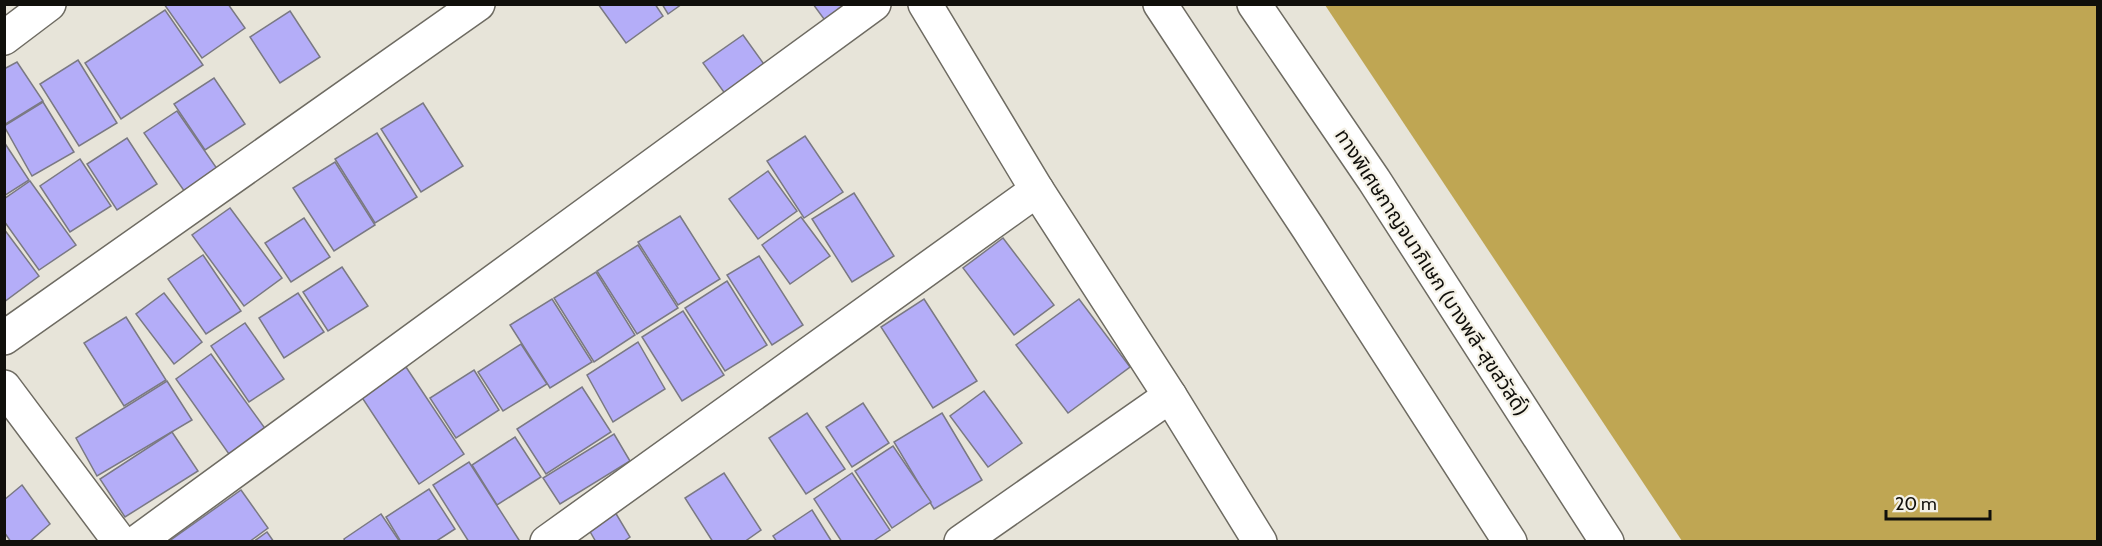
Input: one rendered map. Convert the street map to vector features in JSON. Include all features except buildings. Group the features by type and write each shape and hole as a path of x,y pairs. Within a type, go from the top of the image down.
{"main road":[{"path":"4,38 49,4"},
{"path":"4,338 478,4"},
{"path":"137,542 874,4"},
{"path":"925,4 1036,190 1170,396 1260,542"},
{"path":"1160,4 1308,228 1510,542"},
{"name":"ทางพิเศษกาญจนาภิเษก (บางพลี-สุขสวัสดิ์)","path":"1254,4 1374,180 1607,542"},
{"path":"547,542 1036,190"},
{"path":"4,387 120,542"},
{"path":"961,542 1170,396"}],"shaded area":[{"path":"1325,5 2097,5 2097,541 1682,541"}]}
